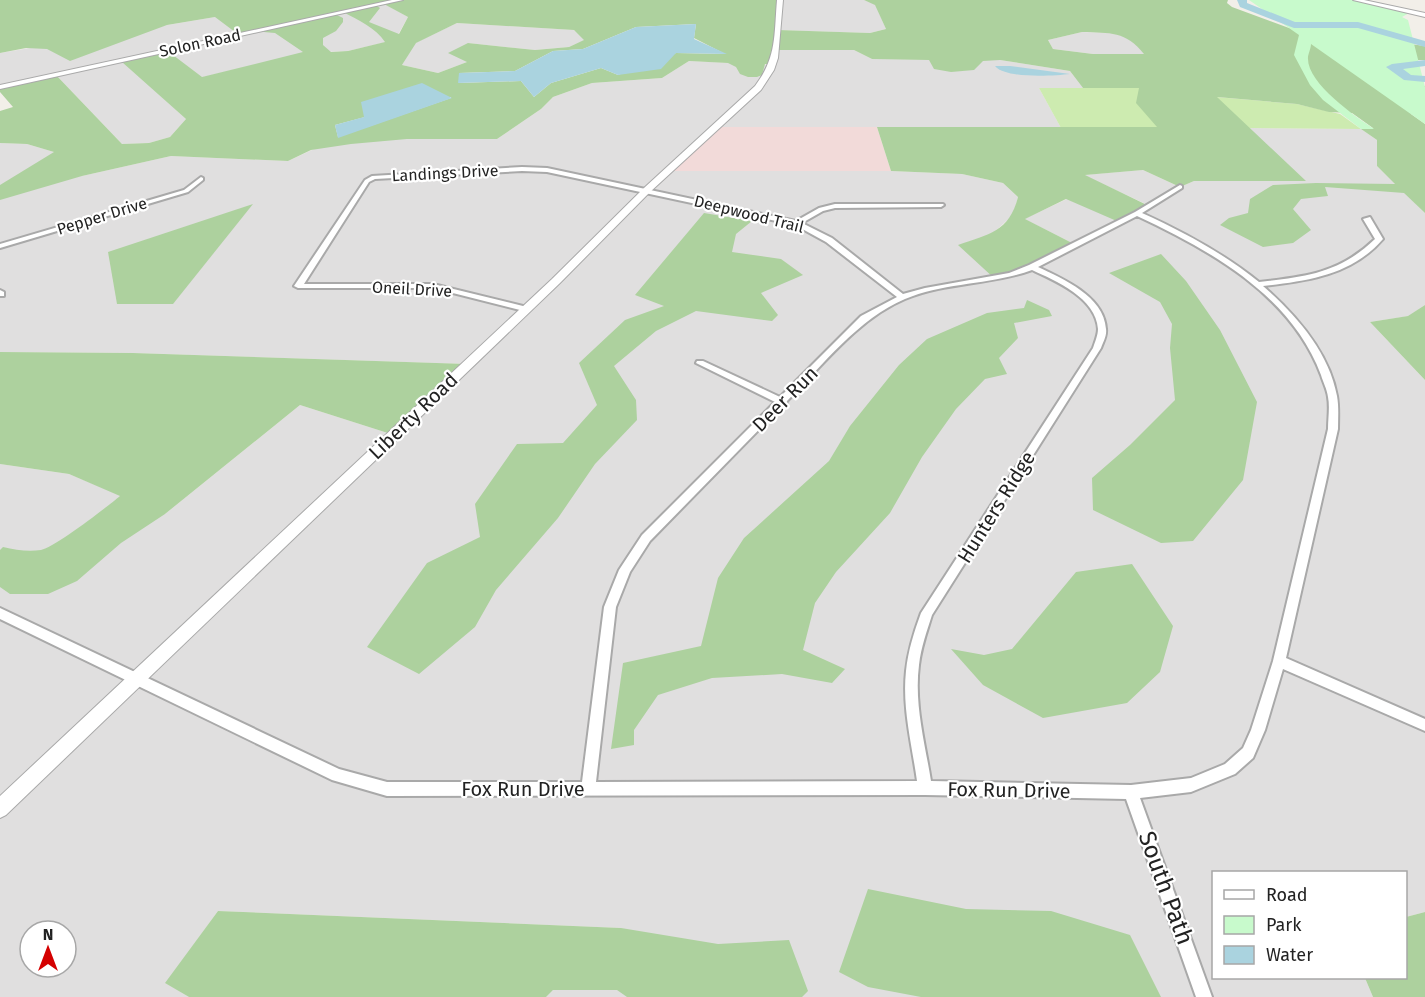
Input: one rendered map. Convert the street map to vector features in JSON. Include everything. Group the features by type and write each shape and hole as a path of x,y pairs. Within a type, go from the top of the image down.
{"street":[{"name":"Solon Road","path":"0,87 400,0"},
{"name":"Liberty Road","path":"0,809 647,190 758,88 771,71 775,58 780,0"},
{"path":"1356,0 1425,15"},
{"name":"Landings Drive","path":"298,286 367,181 374,177 536,169 647,190"},
{"name":"Pepper Drive","path":"0,246 186,191 201,179"},
{"name":"Deer Run","path":"588,789 610,607 626,570 646,538 864,318 902,297 925,290 1011,275 1032,267 1137,213 1180,187"},
{"name":"Deepwood Trail","path":"647,190 797,223 829,240 902,297"},
{"path":"797,223 821,209 835,206 941,204"},
{"name":"Fox Run Drive","path":"0,613 337,775 387,789 925,788 1131,792 1191,785 1230,769 1248,753 1258,730 1279,661 1333,429 1333,395 1322,364 1306,338 1258,284 1200,244 1137,213"},
{"path":"1258,284 1323,275 1348,265 1366,254 1379,240 1367,219"},
{"name":"Hunters Ridge","path":"925,788 913,706 912,674 916,643 927,614 1097,348 1102,332 1098,317 1080,294 1060,280 1032,267"},
{"name":"Oneil Drive","path":"298,286 433,286 524,309"},
{"path":"700,363 783,402"},
{"path":"1279,661 1425,725"},
{"name":"South Path","path":"1131,792 1202,991"}],"shaded area":[{"path":"780,0 864,0 875,4 886,29 870,33 777,30"},
{"path":"384,3 408,17 395,40 348,51 304,53 153,89 186,119 170,137 149,143 122,144 56,75 0,87 0,53 215,17"},
{"path":"457,23 574,30 585,40 569,47 535,50 468,43 467,62 438,73 402,65 415,43"},
{"path":"1082,32 1116,33 1134,41 1145,54 1093,54 1053,49 1048,40"},
{"path":"775,50 854,50 872,59 1000,60 1070,71 1083,88 1039,88 1061,128 716,127 670,171 891,171 962,174 1003,183 1018,197 1013,215 992,234 1074,244 1024,219 1067,199 1119,221 1148,205 1083,175 1143,170 1180,187 1194,181 1305,181 1248,128 1361,129 1377,140 1377,166 1425,213 1425,305 1409,316 1370,322 1425,380 1425,912 1407,917 1407,871 1212,871 1212,979 1365,979 1373,997 546,997 553,990 617,990 621,928 218,911 166,983 189,997 0,997 0,464 69,474 165,514 300,405 394,435 466,364 134,353 0,352 0,143 27,144 54,152 82,176 171,156 288,161 338,138 497,139 541,109 553,97 592,83 662,78 689,61 773,65"},
{"path":"716,127 877,127 891,171 670,171"}],"green space":[{"path":"0,0 780,0 778,30 870,33 886,29 875,5 864,0 1228,0 1227,3 1232,7 1289,28 1425,46 1425,60 1418,60 1410,85 1425,86 1425,113 1411,114 1425,124 1425,213 1404,193 1325,187 1328,196 1301,199 1293,209 1311,230 1293,243 1263,247 1220,225 1229,218 1248,213 1250,199 1273,185 1395,184 1377,166 1377,140 1361,129 1373,128 1352,113 1329,112 1297,104 1217,97 1306,181 1194,181 1180,187 1143,170 1085,175 1149,206 1119,222 1066,199 1025,219 1074,244 1032,267 995,279 958,245 988,234 1003,225 1014,209 1018,197 1003,183 962,174 891,171 877,127 1157,127 1136,103 1139,88 1083,88 1070,71 1000,60 983,61 974,70 951,72 934,69 929,60 872,59 854,50 776,50 773,65 765,64 762,75 757,77 740,74 736,67 728,63 689,61 662,78 592,83 553,97 541,109 497,139 407,139 351,144 311,150 288,161 171,156 82,176 0,200 0,185 54,152 27,144 0,143 0,111 13,107 0,92 0,87 56,75 122,144 149,143 170,137 186,119 122,62 169,52 202,77 303,52 275,33 263,30 239,35 215,17 167,25 70,61 47,49 26,48 0,53","holes":["384,4 408,17 399,34 369,22 380,8 377,6","343,12 361,21 372,28 385,42 348,51 331,52 323,45 323,38 336,31 343,22 343,18 337,15","457,23 574,30 584,40 569,47 535,50 468,43 448,53 467,62 438,73 402,65 416,43","696,24 694,38 725,54 676,53 618,75 601,68 551,83 534,97 521,81 459,83 459,73 515,71 553,51 583,49 636,27","1082,32 1101,33 1124,37 1144,54 1093,54 1053,49 1048,40","451,97 338,137 335,125 365,117 362,102"]},
{"path":"1249,0 1357,0 1411,12 1402,17 1408,20 1425,87 1425,124 1311,44 1308,57 1309,67 1333,98 1374,129 1361,129 1323,100 1310,85 1294,55 1299,35"},
{"path":"1039,88 1139,88 1158,128 1061,128"},
{"path":"1216,97 1297,104 1340,114 1361,129 1248,128"},
{"path":"253,204 173,304 117,304 108,252"},
{"path":"704,213 752,221 736,234 732,252 781,259 803,275 761,293 778,315 772,321 696,311 656,331 614,366 636,400 637,420 595,464 558,518 496,590 475,627 419,674 367,647 427,563 480,537 475,504 517,444 563,443 597,405 579,363 625,320 664,306 635,295"},
{"path":"1161,254 1186,281 1220,330 1257,402 1243,480 1193,541 1161,543 1093,510 1092,478 1130,445 1175,400 1170,348 1172,324 1160,302 1109,273"},
{"path":"1027,300 1049,310 1052,316 1014,323 1018,338 999,358 1007,374 985,379 956,409 922,457 890,513 836,572 815,603 803,650 845,669 832,683 782,674 712,678 658,695 634,730 634,745 611,749 623,663 701,646 718,578 744,538 829,461 850,426 899,365 927,339 987,313 1024,308"},
{"path":"1425,305 1425,380 1370,322 1408,316"},
{"path":"0,352 133,353 467,364 394,435 300,405 165,514 121,543 77,581 48,594 10,594 0,587 0,550 3,547 31,551 48,547 81,526 120,496 69,474 0,464"},
{"path":"1132,564 1173,626 1160,672 1127,703 1043,718 983,685 951,649 984,655 1012,649 1076,572"},
{"path":"868,889 966,909 1051,911 1130,935 1161,997 921,997 868,987 839,972"},
{"path":"218,911 621,928 718,944 789,940 808,991 802,997 627,997 617,990 553,990 546,997 189,997 165,983"},
{"path":"1425,912 1425,997 1373,997 1365,979 1407,979 1407,917"}],"water":[{"path":"696,24 694,39 727,54 676,53 661,69 618,75 601,68 551,83 534,97 521,81 458,83 459,73 515,71 553,51 583,49 636,27"},
{"path":"995,66 1010,66 1070,74 1019,75"},
{"path":"422,83 452,98 338,138 335,125 364,117 361,102"}],"waterway":[{"path":"1242,0 1243,5 1294,25 1358,25 1425,44"},
{"path":"1425,63 1392,67 1408,78 1425,79"}]}
